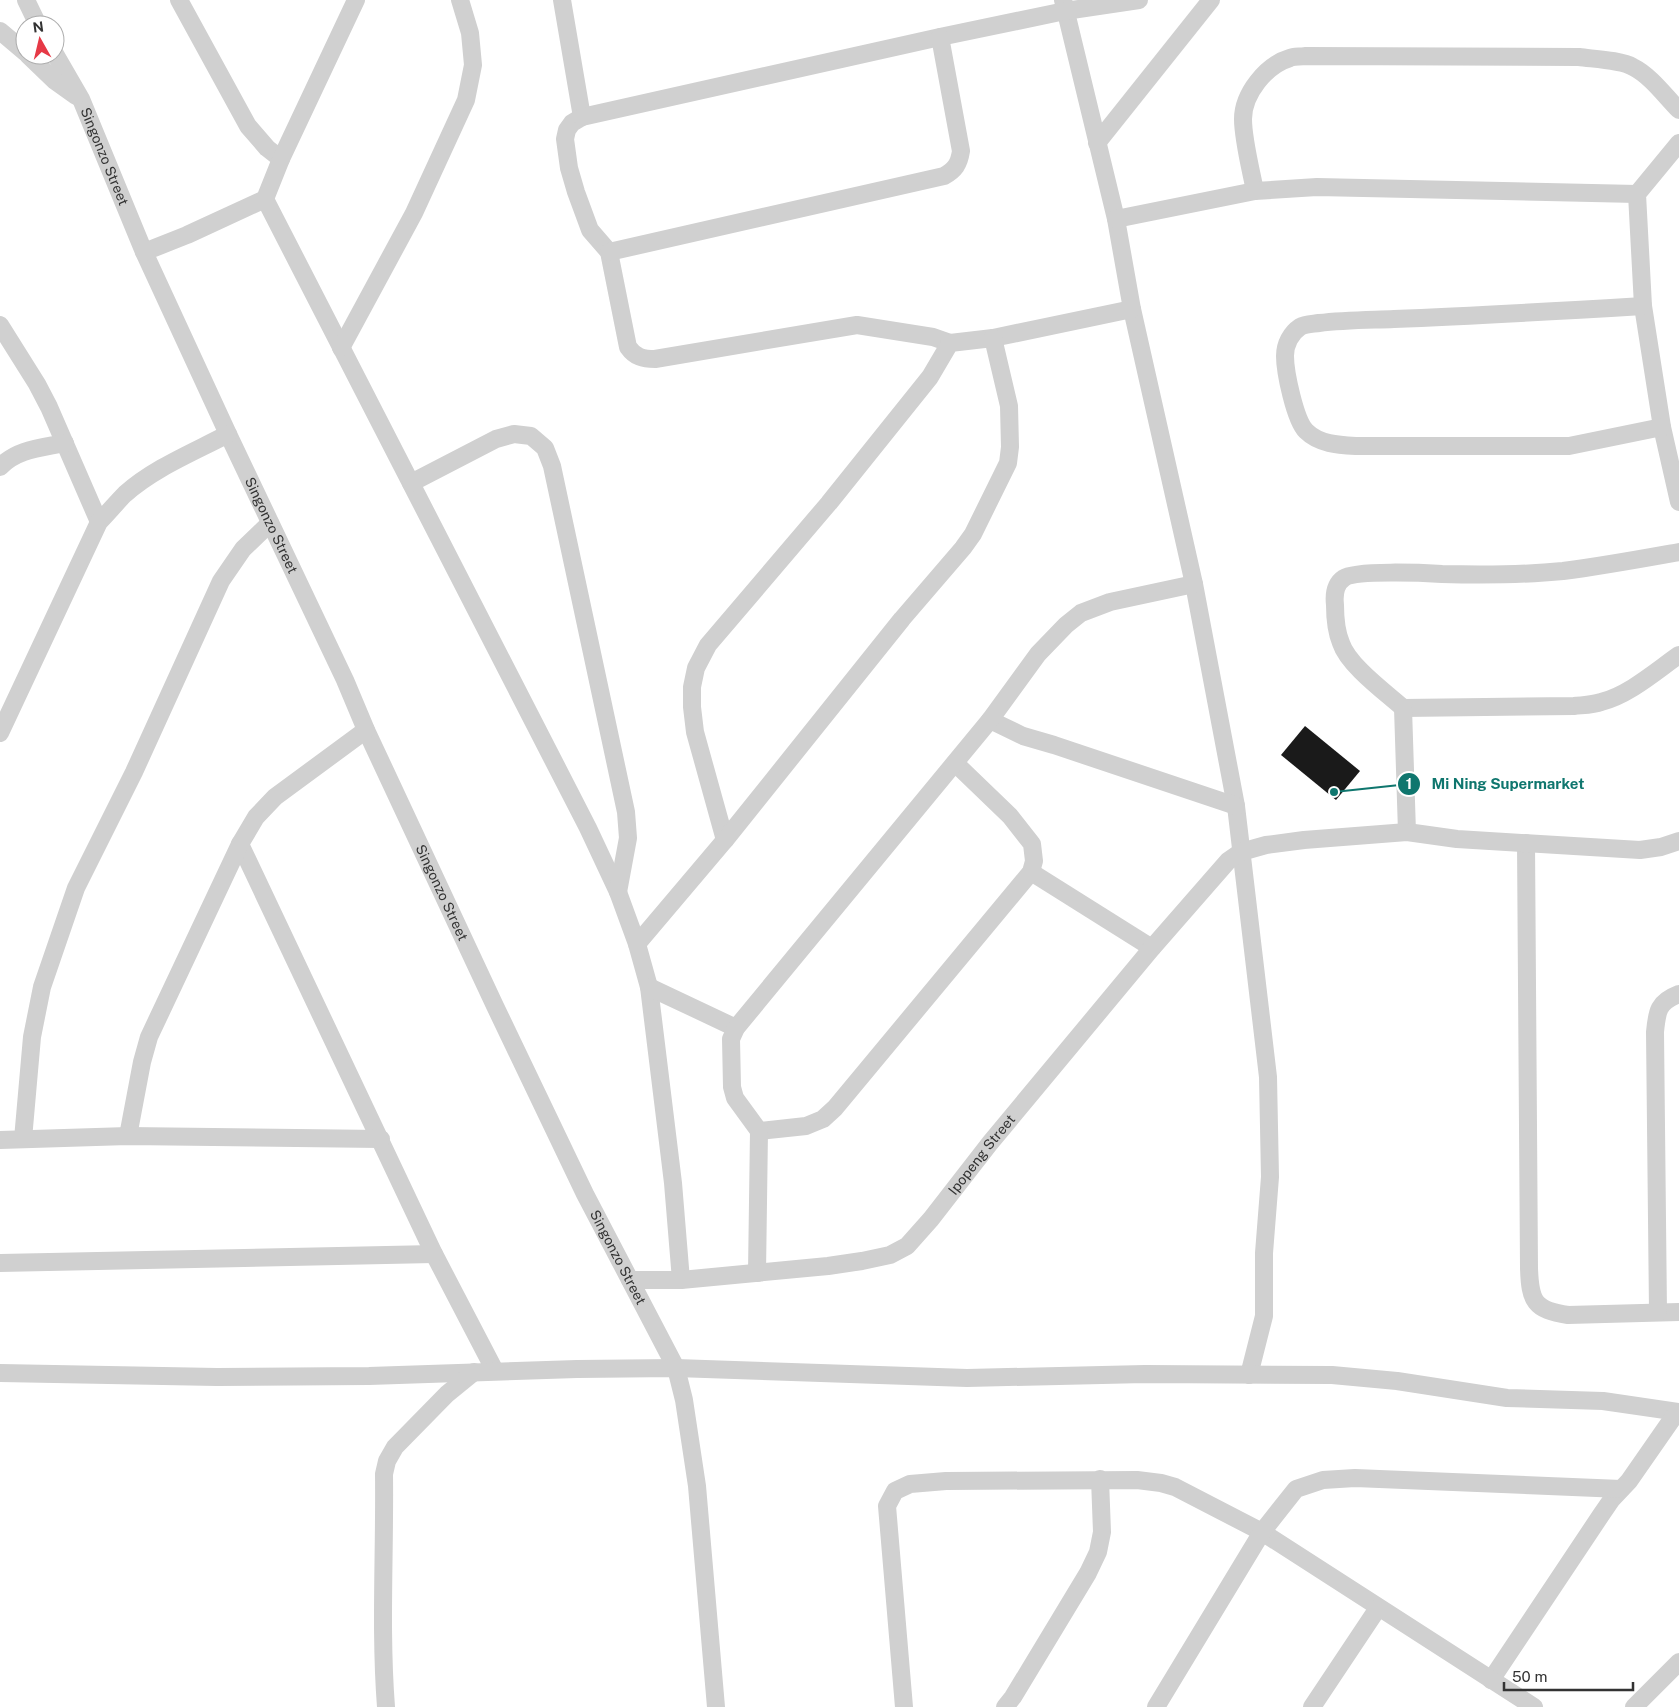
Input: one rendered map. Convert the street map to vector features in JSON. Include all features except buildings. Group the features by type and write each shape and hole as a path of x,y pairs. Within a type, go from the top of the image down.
{"street":[{"path":"26,0 33,15"},
{"path":"179,0 248,126 267,148 281,159"},
{"path":"144,252 187,235 265,199 281,159 356,0"},
{"path":"342,348 414,213 466,100 473,65 470,33 460,0"},
{"path":"562,0 582,117"},
{"path":"1132,310 993,338 950,343 933,337 857,325 674,356 645,359 632,353 628,347 608,252 590,230 569,168 565,139 567,130 572,123 582,117 940,37 1064,6 1139,0"},
{"path":"1097,143 1211,0"},
{"path":"1064,6 1116,219 1132,310 1194,584 1236,806 1268,1077 1270,1178 1264,1253 1264,1316 1249,1375"},
{"path":"0,32 15,44"},
{"path":"608,252 944,176 953,171 960,159 961,151 940,37"},
{"path":"1255,191 1243,119 1245,106 1250,94 1269,70 1290,58 1305,56 1579,57 1632,66 1643,74 1679,110"},
{"name":"Singonzo Street","path":"38,65 55,81 81,99"},
{"name":"Singonzo Street","path":"61,65 81,99 144,252 228,434 345,680 366,730 580,1185 676,1368 684,1400 697,1486 716,1707"},
{"path":"1679,143 1637,194 1643,306 1662,427 1679,502"},
{"path":"1116,219 1255,191 1317,187 1637,194"},
{"path":"265,199 588,828 618,892 637,944 649,987 673,1183 682,1280"},
{"path":"1643,306 1518,314 1334,321 1302,326 1291,334 1285,355 1298,418 1305,430 1311,435 1324,442 1337,445 1569,446 1662,427"},
{"path":"1,329 50,407 100,522"},
{"path":"637,944 725,840 902,619 973,534 1008,463 1010,447 1009,406 993,338"},
{"path":"725,840 695,732 692,687 696,668 708,645 817,518 930,377 950,343"},
{"path":"0,733 100,522 125,494 137,485 156,472 228,434"},
{"path":"411,483 496,439 514,434 531,436 545,448 552,466 626,812 628,838 618,892"},
{"path":"0,467 8,459 25,451 65,443"},
{"path":"23,1139 32,1037 42,987 76,888 134,772 221,581 243,549 270,523"},
{"path":"1679,552 1616,564 1562,571 1480,575 1407,572 1353,575 1344,578 1337,585 1334,598 1341,644 1354,664 1403,708 1574,706 1601,702 1618,696 1679,655"},
{"path":"757,1274 759,1131 735,1098 732,1087 731,1039 736,1028 990,720 1038,654 1066,625 1081,613 1110,602 1194,584"},
{"path":"1403,708 1407,832"},
{"path":"990,720 1023,736 1054,744 1236,806"},
{"path":"128,1136 142,1062 149,1037 240,844 256,817 274,797 366,730"},
{"path":"759,1131 806,1126 823,1119 835,1108 1031,872 1034,861 1032,844 1010,816 955,763"},
{"path":"1241,852 1266,845 1304,840 1407,832 1457,839 1640,850 1661,847 1679,840"},
{"path":"1526,843 1529,1268 1533,1298 1541,1308 1550,1312 1568,1315 1679,1312"},
{"path":"240,844 434,1254 495,1371"},
{"name":"Ipopeng Street","path":"630,1280 682,1280 757,1274 862,1261 890,1255 907,1246 931,1220 990,1143 1152,948 1222,868 1241,852"},
{"path":"1031,872 1152,948"},
{"path":"649,987 736,1028"},
{"path":"1658,1312 1656,1016 1660,1005 1670,997 1679,994"},
{"path":"0,1140 128,1136 381,1139"},
{"path":"0,1263 434,1254"},
{"path":"0,1373 216,1377 370,1376 495,1371 676,1368 967,1378 1145,1374 1332,1375 1379,1378 1507,1398 1603,1401 1678,1412 1629,1481 1612,1499 1491,1680"},
{"path":"386,1707 383,1668 384,1474 395,1446 447,1394 474,1372"},
{"path":"1156,1707 1262,1532 1296,1489 1323,1480 1354,1478 1621,1489"},
{"path":"1004,1707 1013,1697 1088,1573 1098,1552 1102,1532 1100,1479"},
{"path":"904,1707 887,1506 895,1491 910,1484 946,1481 1100,1479 1161,1482 1262,1532 1534,1707"},
{"path":"1312,1707 1378,1608"},
{"path":"1634,1707 1679,1662"}],"place":[{"name":"Mi Ning Supermarket","path":"1334,792"}]}
